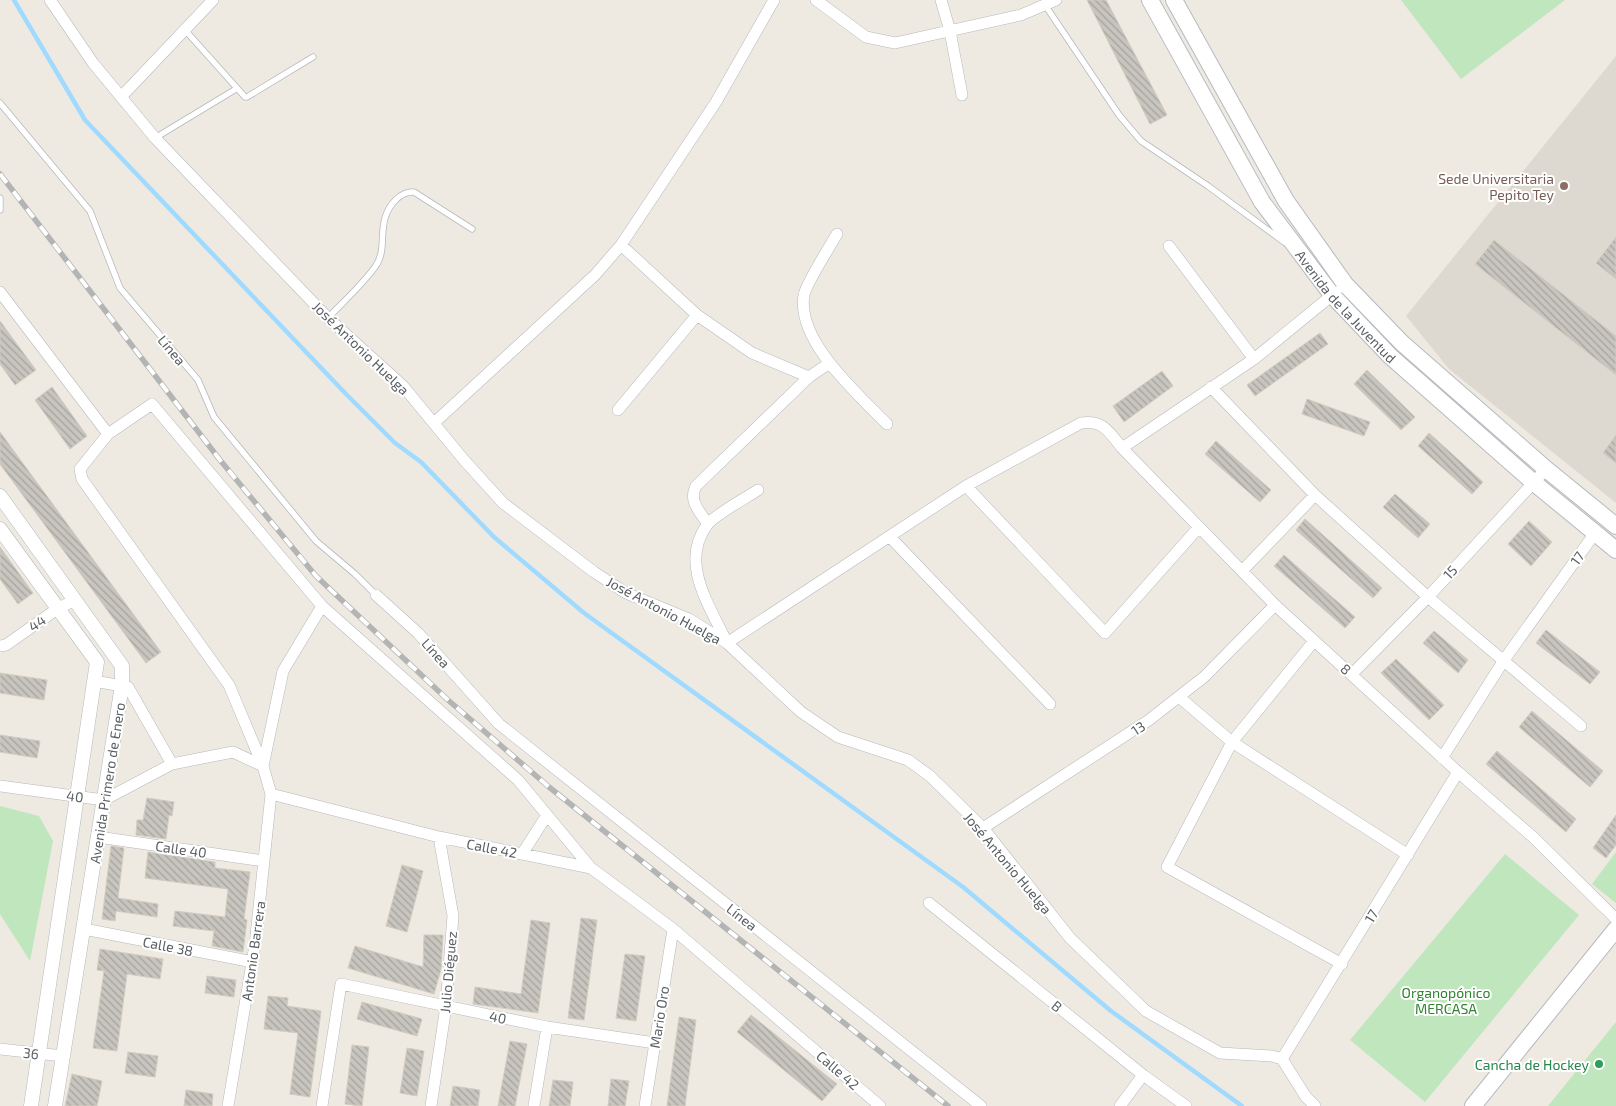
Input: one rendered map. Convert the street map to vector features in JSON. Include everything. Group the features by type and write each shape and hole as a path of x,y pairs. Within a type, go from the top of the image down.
{"main road":[{"name":"Avenida de la Juventud","path":"1150,0 1262,202 1299,254 1332,295 1390,356 1533,482 1616,550"},
{"name":"Avenida de la Juventud","path":"1174,0 1286,201 1346,284 1402,343 1546,469 1616,526"},
{"path":"1390,356 1402,343"},
{"path":"1473,1106 1615,929"}],"street":[{"name":"José Antonio Huelga","path":"50,0 92,63 155,138 328,318 403,386 464,460 504,503 594,572 626,593 689,619 726,642 800,712 838,737 908,760 930,776 983,828 1070,938 1146,1010 1220,1053 1272,1056 1282,1059"},
{"path":"121,97 213,0"},
{"path":"434,423 595,275 621,245 716,102 774,0"},
{"path":"816,0 866,37 895,43 1021,15 1044,2 1056,0"},
{"path":"941,0 950,31 962,95"},
{"path":"837,234 804,294 805,319 828,364 886,424"},
{"path":"621,245 697,315 752,353 809,378"},
{"path":"1169,246 1254,359"},
{"path":"1122,448 1254,359 1346,284"},
{"path":"0,292 108,434"},
{"path":"618,410 697,315"},
{"path":"708,524 692,500 692,493 696,486 809,378 828,364"},
{"path":"1211,387 1315,495 1428,596 1581,726"},
{"path":"271,794 262,766 229,685 82,479 80,469 108,434 152,404 322,606 518,780 591,868"},
{"name":"8","path":"966,486 1081,423 1093,422 1105,427 1122,448 1275,605 1442,758 1532,836 1615,929"},
{"name":"15","path":"1352,674 1428,596 1546,469"},
{"path":"758,490 708,524 698,544 695,561 698,582 726,642 890,538 966,486 1106,632 1198,527"},
{"path":"1242,571 1315,495"},
{"name":"Avenida Primero de Enero","path":"0,496 122,666 122,685 55,1106"},
{"name":"Avenida Primero de Enero","path":"0,529 97,662 31,1106"},
{"name":"17","path":"1442,758 1504,660 1595,533"},
{"path":"890,538 1050,704"},
{"name":"Línea","path":"376,595 418,633 499,724 981,1106"},
{"name":"44","path":"0,646 6,645 57,609 75,600"},
{"name":"13","path":"983,828 1149,720 1179,698 1204,678 1275,605"},
{"path":"262,766 284,671 322,606"},
{"path":"1314,641 1232,742 1167,867 1342,964"},
{"path":"94,682 128,687 172,764 233,752 262,766"},
{"path":"1179,698 1232,742 1408,854"},
{"name":"40","path":"0,786 104,800 172,764"},
{"name":"17","path":"1282,1059 1458,772"},
{"name":"Calle 42","path":"271,794 438,838 591,868 673,929 880,1106"},
{"name":"Antonio Barrera","path":"228,1106 253,962 271,794"},
{"path":"522,854 547,815"},
{"name":"Calle 40","path":"98,837 264,861"},
{"name":"Julio Diéguez","path":"431,1106 446,1006 453,916 438,838"},
{"name":"B","path":"929,903 1143,1075 1186,1106"},
{"name":"Calle 38","path":"84,929 253,962"},
{"name":"Mario Oro","path":"645,1106 673,929"},
{"name":"40","path":"322,1106 342,984 547,1026 655,1043"},
{"path":"534,1106 547,1026"},
{"name":"36","path":"0,1049 63,1056"},
{"path":"1282,1059 1306,1097 1315,1106"},
{"path":"1120,1106 1143,1075"}],"lane":[{"path":"1044,2 1119,115 1141,141 1208,186 1299,254"},
{"path":"184,29 236,89 248,97 313,57"},
{"path":"155,138 236,89"},
{"name":"Línea","path":"0,103 90,211 120,288 198,380 214,417 316,541 355,574 376,595"},
{"path":"328,318 376,266 384,246 385,218 399,195 414,192 472,229"},
{"path":"0,198 0,210"}],"shaded area":[{"name":"Sede Universitaria Pepito Tey","path":"1616,56 1616,503 1449,369 1406,316"}],"green space":[{"path":"1401,0 1565,0 1461,79"},
{"path":"0,806 39,816 53,841 30,961 0,914"},
{"path":"1616,852 1616,903 1592,884"},
{"name":"Organopónico MERCASA","path":"1505,854 1579,915 1425,1102 1350,1040"},
{"name":"Cancha de Hockey","path":"1616,1022 1616,1106 1548,1106"}],"building":[{"path":"1087,0 1106,0 1167,115 1150,124"},
{"path":"1616,237 1616,279 1596,263"},
{"path":"1494,240 1616,336 1616,375 1475,264"},
{"path":"0,321 36,370 15,385 0,364"},
{"path":"1320,333 1328,344 1255,396 1247,385"},
{"path":"1367,370 1415,417 1401,430 1354,384"},
{"path":"1162,371 1173,386 1124,422 1113,406"},
{"path":"52,387 87,436 70,449 35,400"},
{"path":"1307,399 1370,422 1364,436 1302,414"},
{"path":"0,432 161,652 146,663 0,464"},
{"path":"1429,433 1483,482 1472,494 1418,446"},
{"path":"1616,435 1616,463 1603,453"},
{"path":"1216,441 1271,490 1260,502 1205,454"},
{"path":"1395,494 1430,524 1418,538 1383,507"},
{"path":"1305,519 1382,588 1373,598 1296,530"},
{"path":"1529,521 1552,542 1531,566 1508,544"},
{"path":"0,547 33,593 18,604 0,579"},
{"path":"1284,555 1355,617 1345,628 1274,566"},
{"path":"1546,630 1600,672 1590,684 1536,643"},
{"path":"1434,631 1468,660 1458,673 1423,643"},
{"path":"1396,659 1444,705 1429,720 1381,673"},
{"path":"0,673 47,680 44,700 0,693"},
{"path":"1532,711 1603,771 1590,787 1519,727"},
{"path":"0,735 40,741 37,758 0,752"},
{"path":"1497,751 1576,819 1566,832 1486,764"},
{"path":"147,798 174,802 172,816 169,815 166,839 136,835 137,820 143,820"},
{"path":"1616,815 1616,845 1606,858 1593,848"},
{"path":"111,846 124,848 118,898 158,904 157,917 116,911 115,921 102,919"},
{"path":"148,852 215,862 215,868 250,872 244,919 247,920 243,952 212,946 214,931 173,926 175,911 225,917 228,889 145,878"},
{"path":"402,865 423,871 407,932 386,926"},
{"path":"581,918 597,920 584,1020 568,1018"},
{"path":"531,920 550,923 538,1013 473,1004 475,987 521,994"},
{"path":"424,935 443,935 441,969 434,994 348,968 355,946 423,967"},
{"path":"100,949 163,959 160,979 127,974 117,1051 93,1048 104,971 97,970"},
{"path":"625,954 645,956 636,1021 616,1018"},
{"path":"207,976 236,980 234,997 205,993"},
{"path":"268,996 288,998 287,1006 321,1011 310,1097 290,1094 298,1033 264,1029"},
{"path":"362,1002 422,1019 417,1036 357,1019"},
{"path":"751,1015 837,1084 822,1101 737,1032"},
{"path":"679,1017 696,1020 685,1106 667,1106"},
{"path":"510,1041 527,1044 515,1106 498,1106"},
{"path":"352,1045 369,1047 362,1106 345,1104"},
{"path":"407,1048 424,1051 417,1096 400,1093"},
{"path":"128,1052 158,1056 155,1077 125,1073"},
{"path":"72,1074 102,1081 97,1106 65,1106"},
{"path":"611,1079 629,1081 625,1106 608,1106"},
{"path":"553,1080 573,1082 570,1106 549,1106"},
{"path":"453,1086 480,1090 478,1106 450,1106"},
{"path":"186,1090 213,1094 212,1106 184,1106"}],"waterway":[{"path":"14,0 85,120 346,394 395,443 421,462 494,537 584,613 963,887 1111,1011 1242,1106"}],"railway":[{"path":"0,174 220,460 316,576 448,700 549,787 948,1106"}],"place":[{"name":"Sede Universitaria Pepito Tey","path":"1564,186"},
{"name":"Cancha de Hockey","path":"1599,1064"}]}
